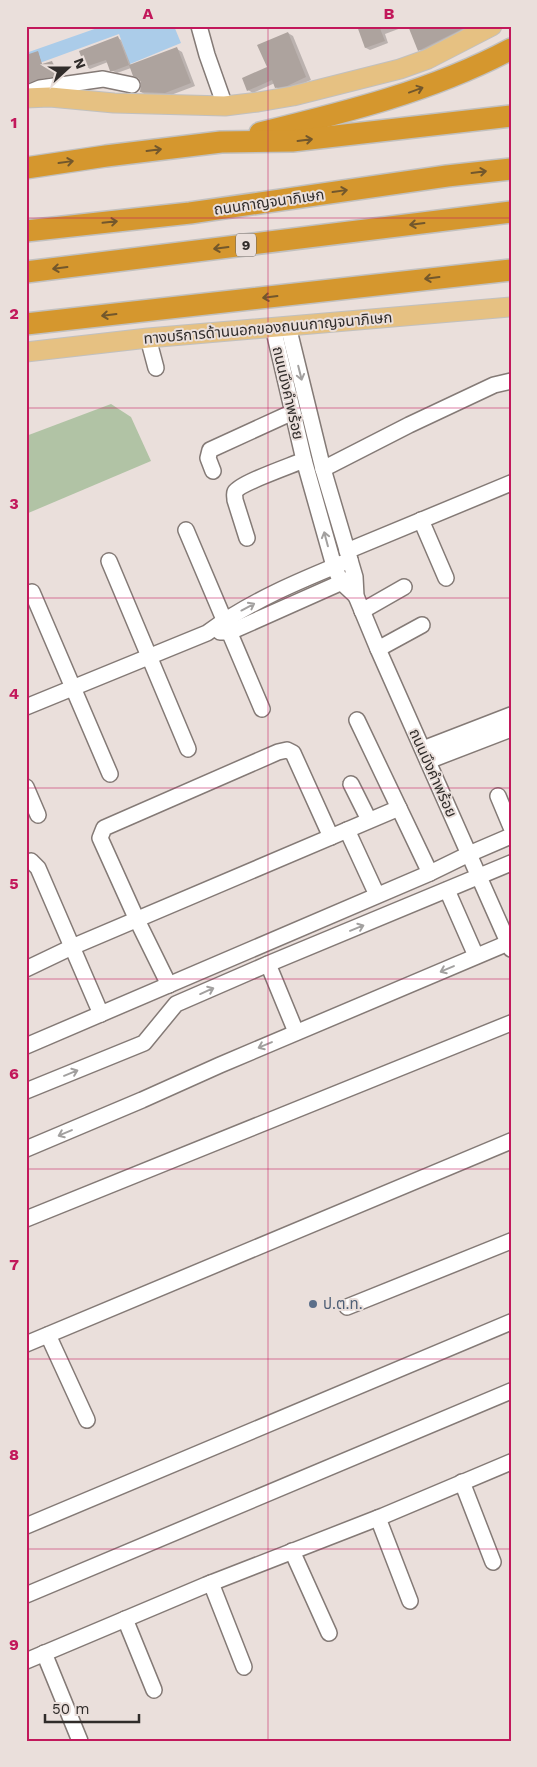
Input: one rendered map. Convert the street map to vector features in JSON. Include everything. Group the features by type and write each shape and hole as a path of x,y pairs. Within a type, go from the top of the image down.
{"highway":[{"path":"221,142 370,106 421,89 495,58 511,49"},
{"path":"26,168 221,142 292,141 511,116"},
{"name":"ถนนกาญจนาภิเษก","path":"26,231 190,213 447,176 511,169"},
{"name":"9","path":"26,272 511,212"},
{"path":"26,324 511,270"}],"main road":[{"path":"26,98 50,97 114,103 225,106 293,96 400,69 428,59 492,26"},
{"name":"ทางบริการด้านนอกของถนนกาญจนาภิเษก","path":"26,352 148,338 511,307"}],"street":[{"path":"199,26 225,106"},
{"path":"26,98 28,93 40,88 103,79 132,85"},
{"name":"ถนนบึงคำพร้อย","path":"281,326 293,412 304,460 334,566 348,580 356,596 509,946"},
{"name":"ถนนบึงคำพร้อย","path":"281,326 348,555 348,580"},
{"path":"148,338 156,368"},
{"path":"323,469 409,425 494,385 511,381"},
{"path":"212,471 208,458 210,450 293,412"},
{"path":"246,538 234,494 237,490 255,480 304,460"},
{"path":"228,626 285,588 334,566 348,555 421,520 511,483"},
{"path":"421,520 446,578"},
{"path":"186,530 262,709"},
{"path":"109,561 188,749"},
{"path":"26,707 207,633 292,603 348,580"},
{"path":"362,611 404,587"},
{"path":"285,588 292,603"},
{"path":"32,592 110,774"},
{"path":"378,649 422,625"},
{"path":"425,755 511,715"},
{"path":"357,720 430,873"},
{"path":"425,755 511,730"},
{"path":"169,985 100,838 104,828 278,752 287,750 293,754 330,837"},
{"path":"351,784 369,820"},
{"path":"26,787 38,815"},
{"path":"498,796 511,828"},
{"path":"26,969 72,946 398,808"},
{"path":"347,830 377,895"},
{"path":"26,1046 430,873 511,836"},
{"path":"26,862 31,861 38,868 101,1014"},
{"path":"26,1091 144,1043 176,1004 511,864"},
{"path":"447,890 476,956"},
{"path":"26,1149 476,956 509,946"},
{"path":"268,964 296,1032"},
{"path":"26,1219 511,1023"},
{"path":"26,1344 511,1141"},
{"path":"347,1307 511,1241"},
{"path":"26,1526 511,1322"},
{"path":"48,1335 87,1420"},
{"path":"26,1595 511,1391"},
{"path":"26,1661 511,1462"},
{"path":"462,1482 493,1562"},
{"path":"378,1518 410,1601"},
{"path":"292,1551 328,1633"},
{"path":"210,1584 244,1667"},
{"path":"125,1619 154,1690"},
{"path":"44,1653 80,1741"}],"green space":[{"path":"111,404 131,417 151,461 26,514 26,436"}],"water":[{"path":"103,26 174,26 181,43 130,64 119,34 26,68 26,53"}],"building":[{"path":"357,26 379,26 385,41 365,48"},
{"path":"408,26 465,26 466,27 418,51"},
{"path":"288,32 306,77 287,86 275,88 272,80 247,91 242,78 267,67 257,45"},
{"path":"118,36 129,65 110,71 106,60 85,67 79,51"},
{"path":"177,47 191,83 165,93 140,92 141,82 133,76 129,65"},
{"path":"38,51 42,64 52,61 58,76 38,79 26,84 26,55"}],"place":[{"name":"ป.ต.ท.","path":"313,1304"}]}
